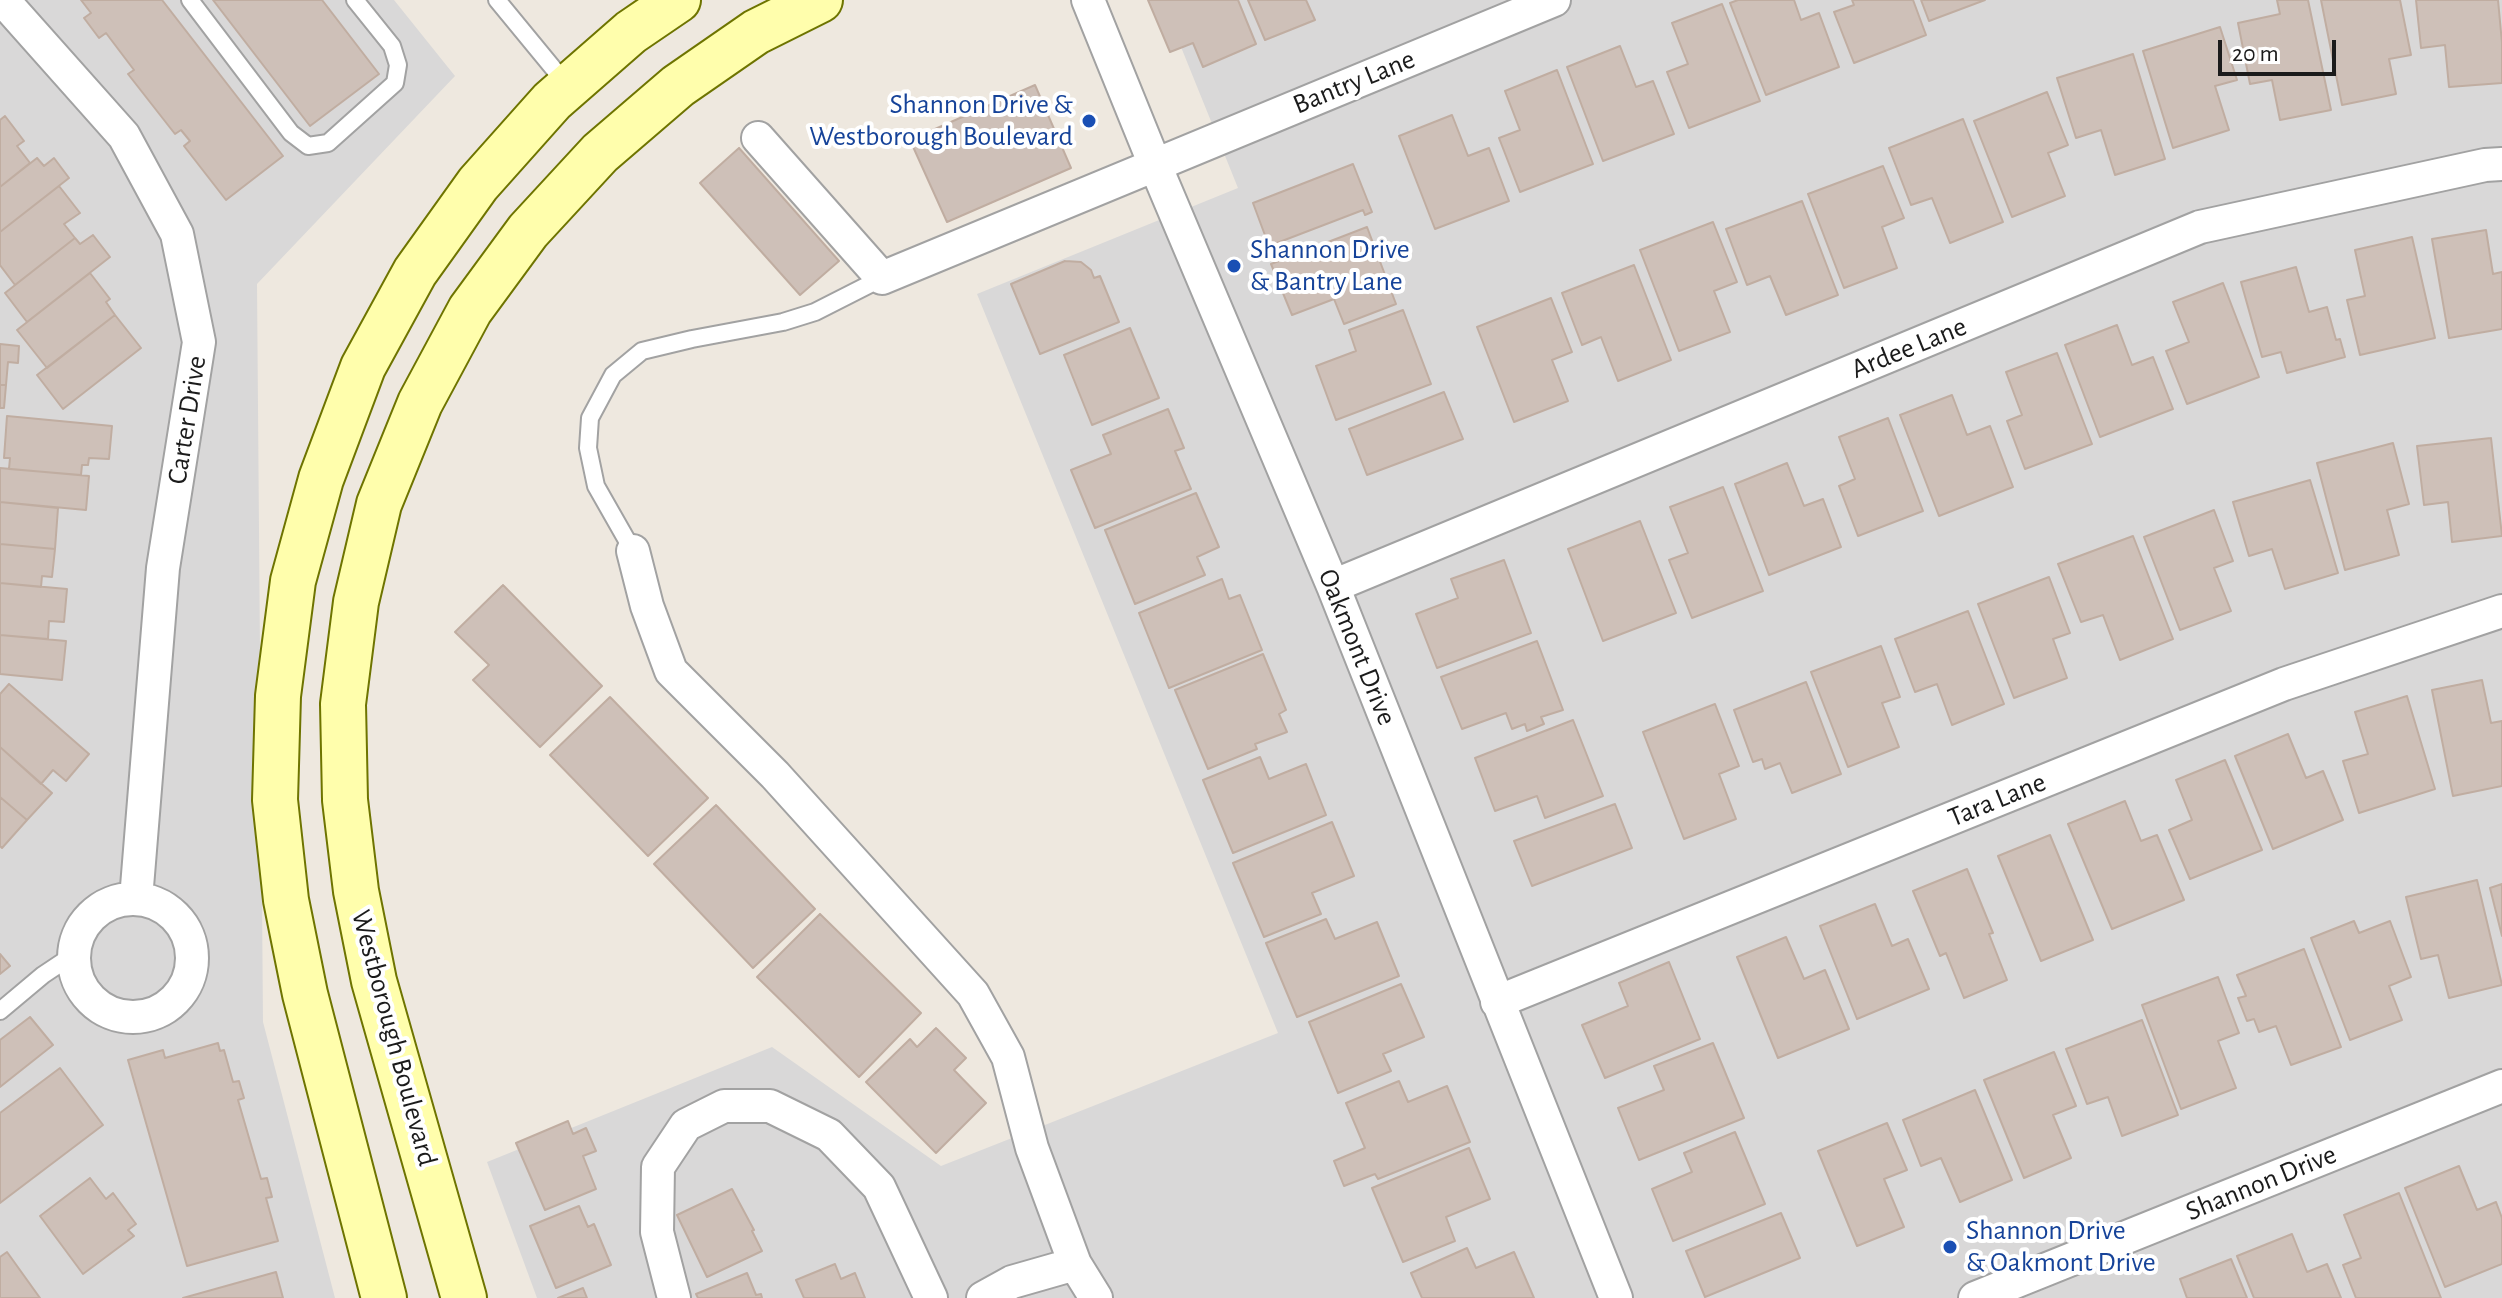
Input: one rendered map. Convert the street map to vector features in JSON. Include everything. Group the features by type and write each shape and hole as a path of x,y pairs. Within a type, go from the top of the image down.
{"main road":[{"path":"384,1298 305,994 286,900 275,800 278,696 293,581 321,479 363,367 415,272 478,184 552,101 631,32 678,0"},
{"name":"Westborough Boulevard","path":"464,1298 374,981 356,891 345,800 343,704 356,602 379,504 420,403 470,310 528,231 600,153 678,86 756,32 820,0"}],"street":[{"name":"Carter Drive","path":"3,0 124,136 177,234 199,342 163,568 136,899"},
{"name":"Oakmont Drive","path":"1088,0 1333,586 1616,1298"},
{"name":"Bantry Lane","path":"882,278 1554,0"},
{"path":"758,138 882,278"},
{"name":"Ardee Lane","path":"1333,586 2200,227 2485,165 2502,164"},
{"path":"633,551 647,606 671,671 775,775 973,994 1008,1057 1032,1148 1075,1264 1096,1298"},
{"name":"Tara Lane","path":"1497,1002 2284,684 2502,611"},
{"path":"136,899 159,904 178,918 190,938 193,961 187,983 173,1002 153,1014 130,1017 108,1012 89,998 77,978 73,955 79,933 93,914 113,902 136,899"},
{"name":"Shannon Drive","path":"1975,1298 2502,1086"},
{"path":"674,1298 657,1232 658,1167 686,1125 724,1106 770,1106 829,1135 879,1187 931,1298"},
{"path":"983,1298 1012,1282 1075,1264"}],"lane":[{"path":"190,0 291,133 308,146 328,143 395,83 398,65 392,46 355,0"},
{"path":"497,0 568,87"},
{"path":"633,551 596,486 588,448 590,418 613,375 642,351 783,322 815,312 882,278"},
{"path":"0,1011 73,955"}],"shaded area":[{"path":"0,0 394,0 455,76 257,284 263,1022 335,1298 0,1298"},
{"path":"1162,0 2502,0 2502,1298 537,1298 487,1162 772,1047 941,1166 1278,1033 977,294 1238,188"}],"building":[{"path":"81,0 162,0 283,156 226,200 184,146 190,141 181,130 175,134 128,74 134,70 106,33 99,38 84,18 91,13"},
{"path":"213,0 322,0 379,74 310,126"},
{"path":"1148,0 1238,0 1256,44 1203,67 1193,43 1170,52"},
{"path":"1248,0 1306,0 1315,20 1265,40"},
{"path":"1738,0 1794,0 1801,20 1819,13 1839,67 1766,95 1730,3"},
{"path":"1852,0 1913,0 1926,35 1854,63 1834,12 1854,5"},
{"path":"1921,0 1985,0 1929,21"},
{"path":"2277,0 2308,0 2331,110 2280,120 2272,80 2250,84 2238,23 2280,14"},
{"path":"2321,0 2400,0 2411,55 2389,59 2396,94 2342,105"},
{"path":"2416,0 2498,0 2502,83 2449,87 2445,45 2421,48"},
{"path":"1722,4 1760,101 1689,128 1667,72 1688,64 1672,23"},
{"path":"2220,27 2237,80 2215,86 2229,130 2173,148 2143,51"},
{"path":"1620,46 1636,87 1653,81 1674,134 1603,161 1567,67"},
{"path":"2133,54 2165,159 2115,175 2101,130 2076,138 2057,78"},
{"path":"1557,70 1593,164 1520,192 1499,138 1520,130 1505,91"},
{"path":"1035,85 1071,168 947,222 910,140"},
{"path":"2047,92 2068,145 2048,153 2065,196 2012,217 1974,121"},
{"path":"1452,115 1468,156 1489,148 1509,201 1435,229 1399,136"},
{"path":"5,116 24,141 17,146 30,163 0,187 0,120"},
{"path":"1963,119 2003,222 1950,243 1932,198 1911,205 1889,148"},
{"path":"739,148 839,261 800,295 700,183"},
{"path":"37,158 44,166 54,158 69,178 0,232 0,187"},
{"path":"1353,164 1372,212 1365,215 1363,210 1269,246 1253,203"},
{"path":"1883,166 1904,218 1882,227 1897,268 1844,288 1808,194"},
{"path":"59,186 80,213 64,224 75,238 15,285 0,265 0,232"},
{"path":"1802,201 1838,295 1786,315 1770,276 1747,285 1726,229"},
{"path":"1713,222 1737,282 1714,291 1730,332 1679,351 1640,250"},
{"path":"1367,227 1396,304 1344,324 1334,299 1292,315 1271,264"},
{"path":"2486,230 2493,274 2502,272 2502,329 2449,338 2432,239"},
{"path":"93,235 110,257 27,322 5,293 75,238 80,244"},
{"path":"2412,237 2435,338 2360,355 2347,300 2365,296 2355,250"},
{"path":"1065,261 1081,262 1091,270 1094,278 1100,276 1119,322 1040,354 1011,284"},
{"path":"1634,265 1671,360 1618,381 1601,337 1582,345 1562,293"},
{"path":"2296,267 2309,312 2327,307 2336,340 2340,339 2345,357 2287,373 2281,352 2262,357 2241,282"},
{"path":"90,273 110,299 106,302 115,315 47,368 17,330"},
{"path":"2223,283 2259,377 2187,404 2166,351 2189,342 2173,302"},
{"path":"1551,298 1572,352 1552,360 1568,401 1514,422 1477,327"},
{"path":"1403,310 1431,384 1336,420 1316,366 1356,351 1349,330"},
{"path":"115,315 141,348 63,409 37,375"},
{"path":"2117,325 2132,365 2153,357 2173,409 2100,437 2065,345"},
{"path":"1130,328 1159,398 1092,425 1064,355"},
{"path":"0,344 19,346 18,363 8,362 6,385 0,385"},
{"path":"2057,353 2092,444 2025,469 2007,421 2022,415 2006,372"},
{"path":"0,385 6,385 4,408 0,408"},
{"path":"1444,392 1463,439 1367,475 1349,429"},
{"path":"1952,395 1967,435 1990,426 2013,487 1939,516 1900,415"},
{"path":"1168,409 1184,448 1175,451 1191,489 1095,528 1071,470 1111,454 1103,435"},
{"path":"7,416 112,426 109,459 89,458 88,465 82,465 81,475 9,469 10,458 4,458"},
{"path":"1888,418 1923,511 1858,536 1839,486 1855,479 1839,437"},
{"path":"2491,438 2502,536 2452,542 2448,502 2424,505 2417,446"},
{"path":"2393,443 2409,504 2387,510 2399,555 2345,570 2317,463"},
{"path":"1787,463 1804,506 1823,499 1841,547 1769,575 1735,484"},
{"path":"0,468 89,476 86,510 0,502"},
{"path":"2310,480 2338,573 2285,589 2272,549 2249,556 2233,502"},
{"path":"1723,487 1763,591 1692,618 1669,560 1688,553 1670,507"},
{"path":"1196,493 1219,547 1197,557 1205,575 1135,604 1105,530"},
{"path":"0,502 58,508 55,549 0,544"},
{"path":"2214,510 2233,561 2214,568 2231,611 2180,630 2144,537"},
{"path":"1640,521 1676,613 1603,641 1568,549"},
{"path":"2133,536 2173,639 2120,660 2103,615 2081,622 2058,564"},
{"path":"0,544 55,549 52,577 42,576 41,587 0,583"},
{"path":"1504,560 1531,633 1437,668 1416,614 1458,598 1451,579"},
{"path":"2049,577 2070,633 2053,639 2067,678 2014,698 1978,604"},
{"path":"1222,579 1229,599 1240,595 1262,650 1169,688 1139,613"},
{"path":"0,583 67,589 64,622 49,621 48,639 0,635"},
{"path":"503,585 602,686 540,747 473,680 489,665 455,632"},
{"path":"1968,611 2004,704 1952,725 1937,684 1915,692 1895,639"},
{"path":"0,635 66,641 62,680 0,674"},
{"path":"1537,641 1563,710 1541,717 1544,724 1527,731 1525,724 1512,729 1506,713 1462,729 1441,677"},
{"path":"1881,646 1900,697 1882,703 1899,747 1848,767 1811,672"},
{"path":"1263,654 1286,710 1279,714 1287,732 1255,744 1257,749 1208,769 1175,690"},
{"path":"2482,680 2491,723 2502,721 2502,786 2453,796 2432,690"},
{"path":"1806,682 1841,774 1792,793 1780,763 1765,769 1762,759 1753,762 1734,710"},
{"path":"9,684 89,754 66,781 53,770 41,784 0,747 0,694"},
{"path":"2407,696 2435,789 2359,813 2343,761 2368,754 2355,712"},
{"path":"610,697 708,798 648,856 550,755"},
{"path":"1715,704 1739,766 1719,774 1736,819 1684,839 1643,732"},
{"path":"1573,720 1603,796 1545,818 1537,796 1495,811 1475,758"},
{"path":"2288,734 2306,778 2323,771 2343,820 2273,849 2235,756"},
{"path":"0,747 52,793 27,820 0,797"},
{"path":"1260,757 1269,779 1306,764 1326,815 1233,853 1203,780"},
{"path":"2225,760 2262,850 2190,879 2169,830 2192,820 2176,780"},
{"path":"0,797 27,820 2,848 0,846"},
{"path":"2125,801 2141,841 2157,835 2184,900 2112,929 2068,824"},
{"path":"1615,804 1632,848 1532,886 1514,841"},
{"path":"716,805 815,909 753,968 654,864"},
{"path":"1332,822 1354,876 1312,893 1321,914 1264,937 1233,863"},
{"path":"2050,835 2093,940 2041,961 1998,856"},
{"path":"1967,869 1993,933 1989,934 2007,980 1964,998 1946,953 1940,956 1913,891"},
{"path":"2477,880 2502,985 2449,998 2438,955 2421,959 2406,897"},
{"path":"2502,884 2502,936 2490,888"},
{"path":"1875,904 1892,946 1908,939 1929,989 1857,1019 1820,926"},
{"path":"820,914 921,1013 859,1077 757,977"},
{"path":"1326,919 1335,939 1377,922 1399,976 1297,1017 1266,943"},
{"path":"2354,921 2359,933 2390,921 2411,977 2389,986 2402,1020 2350,1040 2311,938"},
{"path":"1786,937 1804,979 1825,970 1849,1029 1778,1058 1737,957"},
{"path":"2304,949 2341,1047 2291,1065 2276,1026 2259,1032 2254,1019 2247,1021 2238,998 2246,996 2237,975"},
{"path":"0,954 10,966 0,974"},
{"path":"1669,962 1700,1039 1605,1078 1582,1025 1628,1006 1619,983"},
{"path":"2218,977 2239,1033 2218,1041 2236,1088 2181,1109 2142,1005"},
{"path":"1401,984 1424,1037 1383,1054 1391,1071 1338,1093 1309,1022"},
{"path":"30,1017 53,1045 0,1087 0,1040"},
{"path":"2142,1020 2178,1115 2122,1136 2108,1097 2087,1104 2066,1049"},
{"path":"936,1028 966,1058 954,1070 986,1103 936,1153 866,1082 910,1039 917,1047"},
{"path":"218,1043 220,1051 224,1050 233,1082 239,1081 244,1098 238,1100 261,1179 267,1178 272,1197 266,1198 278,1241 187,1266 128,1060 163,1050 165,1058"},
{"path":"1713,1043 1744,1118 1639,1160 1618,1108 1664,1090 1654,1066"},
{"path":"2054,1052 2076,1106 2053,1115 2071,1158 2024,1178 1984,1080"},
{"path":"60,1068 103,1125 0,1203 0,1113"},
{"path":"1399,1081 1408,1102 1447,1086 1470,1142 1378,1179 1375,1174 1344,1186 1334,1161 1365,1148 1346,1103"},
{"path":"1975,1090 2012,1180 1960,1202 1941,1158 1921,1166 1903,1120"},
{"path":"568,1121 573,1134 586,1128 596,1151 583,1156 596,1189 545,1210 516,1143"},
{"path":"1887,1123 1907,1170 1884,1179 1904,1227 1857,1246 1818,1151"},
{"path":"1735,1132 1765,1204 1673,1241 1652,1189 1692,1172 1684,1153"},
{"path":"1469,1148 1490,1199 1446,1217 1455,1241 1403,1262 1372,1188"},
{"path":"2459,1166 2477,1210 2496,1202 2502,1218 2502,1264 2445,1287 2405,1188"},
{"path":"90,1178 106,1199 113,1193 136,1224 128,1230 134,1236 83,1274 40,1216"},
{"path":"732,1189 762,1251 707,1277 677,1215"},
{"path":"2399,1193 2441,1298 2356,1298 2343,1265 2361,1258 2344,1215"},
{"path":"579,1206 588,1227 594,1224 611,1265 556,1288 530,1226"},
{"path":"1781,1213 1800,1258 1705,1297 1686,1251"},
{"path":"2292,1234 2307,1272 2327,1264 2341,1298 2254,1298 2237,1256"},
{"path":"1467,1248 1476,1268 1514,1252 1534,1298 1422,1298 1411,1273"},
{"path":"7,1252 40,1298 0,1298 0,1257"},
{"path":"2231,1259 2247,1298 2187,1298 2180,1279"},
{"path":"835,1264 841,1279 855,1273 865,1298 804,1298 796,1280"},
{"path":"276,1272 283,1298 183,1298"},
{"path":"747,1273 756,1295 761,1294 762,1298 698,1298 696,1294"},
{"path":"583,1288 587,1298 558,1298"}],"place":[{"name":"Shannon Drive & Westborough Boulevard","path":"1089,121"},
{"name":"Shannon Drive & Bantry Lane","path":"1234,266"},
{"name":"Shannon Drive & Oakmont Drive","path":"1950,1247"}]}
